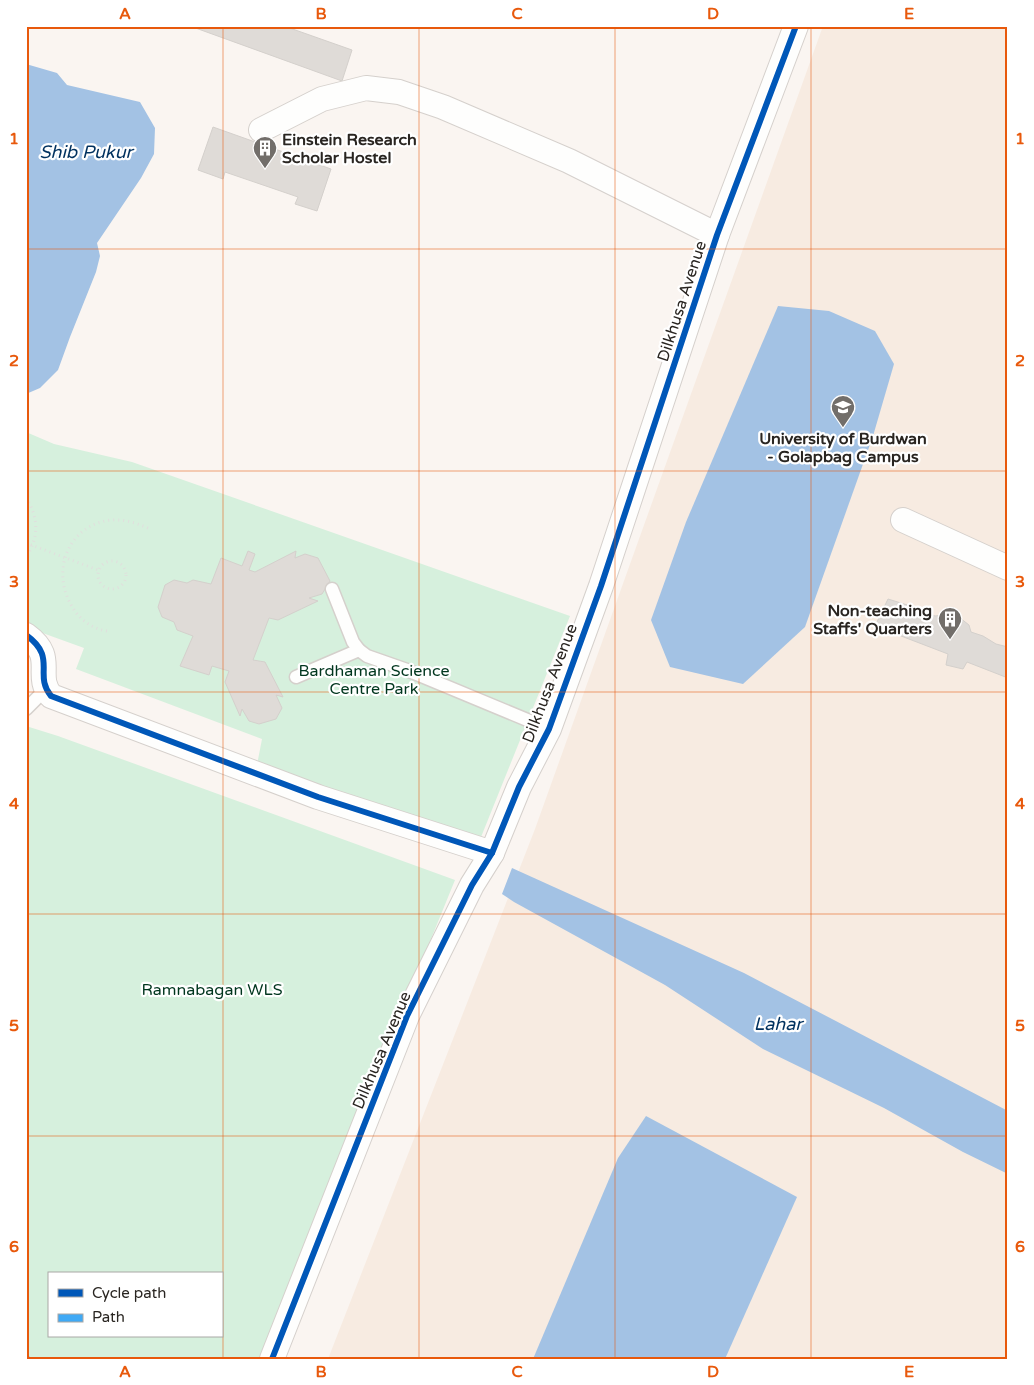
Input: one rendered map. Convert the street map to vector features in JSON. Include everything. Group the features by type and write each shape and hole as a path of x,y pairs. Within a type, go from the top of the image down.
{"street":[{"name":"Dilkhusa Avenue","path":"272,1359 407,1016 472,885 492,853 519,788 549,729 600,586 717,235 796,26"},
{"path":"262,130 322,99 366,88 399,92 442,107 570,161 717,235"},
{"path":"903,520 1008,568"},
{"path":"26,635 37,643 44,654 46,689 51,696 318,797 492,853"}],"lane":[{"path":"332,589 354,642 366,656 407,670 549,729"},
{"path":"296,677 359,650"},
{"path":"26,709 46,689"}],"path":[{"path":"26,498 35,517 36,532 33,546 26,557"},
{"path":"107,630 99,629 83,620 68,601 62,583 64,559 80,534 100,523 121,520 134,522 148,528"},
{"path":"26,543 64,559 98,570"},
{"path":"116,562 125,569 125,581 120,587 109,589 99,582 98,570 103,564 116,562"}],"shaded area":[{"name":"University of Burdwan - Golapbag Campus","path":"823,26 1008,26 1008,1359 328,1359 535,829"}],"green space":[{"name":"Bardhaman Science Centre Park","path":"26,432 54,444 132,462 570,616 477,847 256,770 262,739 76,669 84,648 26,627"},
{"name":"Ramnabagan WLS","path":"26,726 455,880 260,1359 26,1359"}],"water":[{"name":"Shib Pukur","path":"26,64 57,73 67,85 140,102 155,128 154,154 141,178 97,243 100,256 96,272 58,370 40,388 26,394"},
{"path":"778,306 829,311 875,331 894,364 873,436 805,627 743,684 670,667 651,620 686,522"},
{"name":"Lahar","path":"512,868 744,973 1008,1111 1008,1174 963,1152 884,1108 763,1049 665,985 514,902 502,894"},
{"path":"646,1116 797,1197 725,1359 533,1359 618,1158"}],"building":[{"path":"190,26 284,26 352,50 342,81"},
{"name":"Einstein Research Scholar Hostel","path":"213,127 331,169 317,211 295,204 298,197 225,172 223,179 198,170"},
{"path":"248,551 255,554 249,570 255,572 296,551 295,558 305,554 318,558 330,581 322,594 309,598 318,601 278,620 269,618 253,660 265,662 283,697 276,695 282,708 276,719 259,724 249,721 242,709 240,716 225,682 229,671 212,666 209,675 180,666 193,636 177,630 174,622 162,617 158,607 165,585 174,580 187,583 193,580 211,584 221,558 242,566"},
{"name":"Non-teaching Staffs' Quarters","path":"888,599 935,616 955,614 969,625 971,632 983,636 996,644 1008,647 1008,678 967,662 963,669 946,665 948,654 875,626"}],"cycle path":[{"path":"272,1359 407,1016 472,885 492,853 519,787 549,729 601,586 717,235 796,26"},
{"path":"26,635 36,643 41,651 44,680 51,696 318,797 492,853"}],"place":[{"name":"Einstein Research Scholar Hostel","path":"265,169"},
{"name":"University of Burdwan - Golapbag Campus","path":"843,428"},
{"name":"Non-teaching Staffs' Quarters","path":"950,640"}]}
